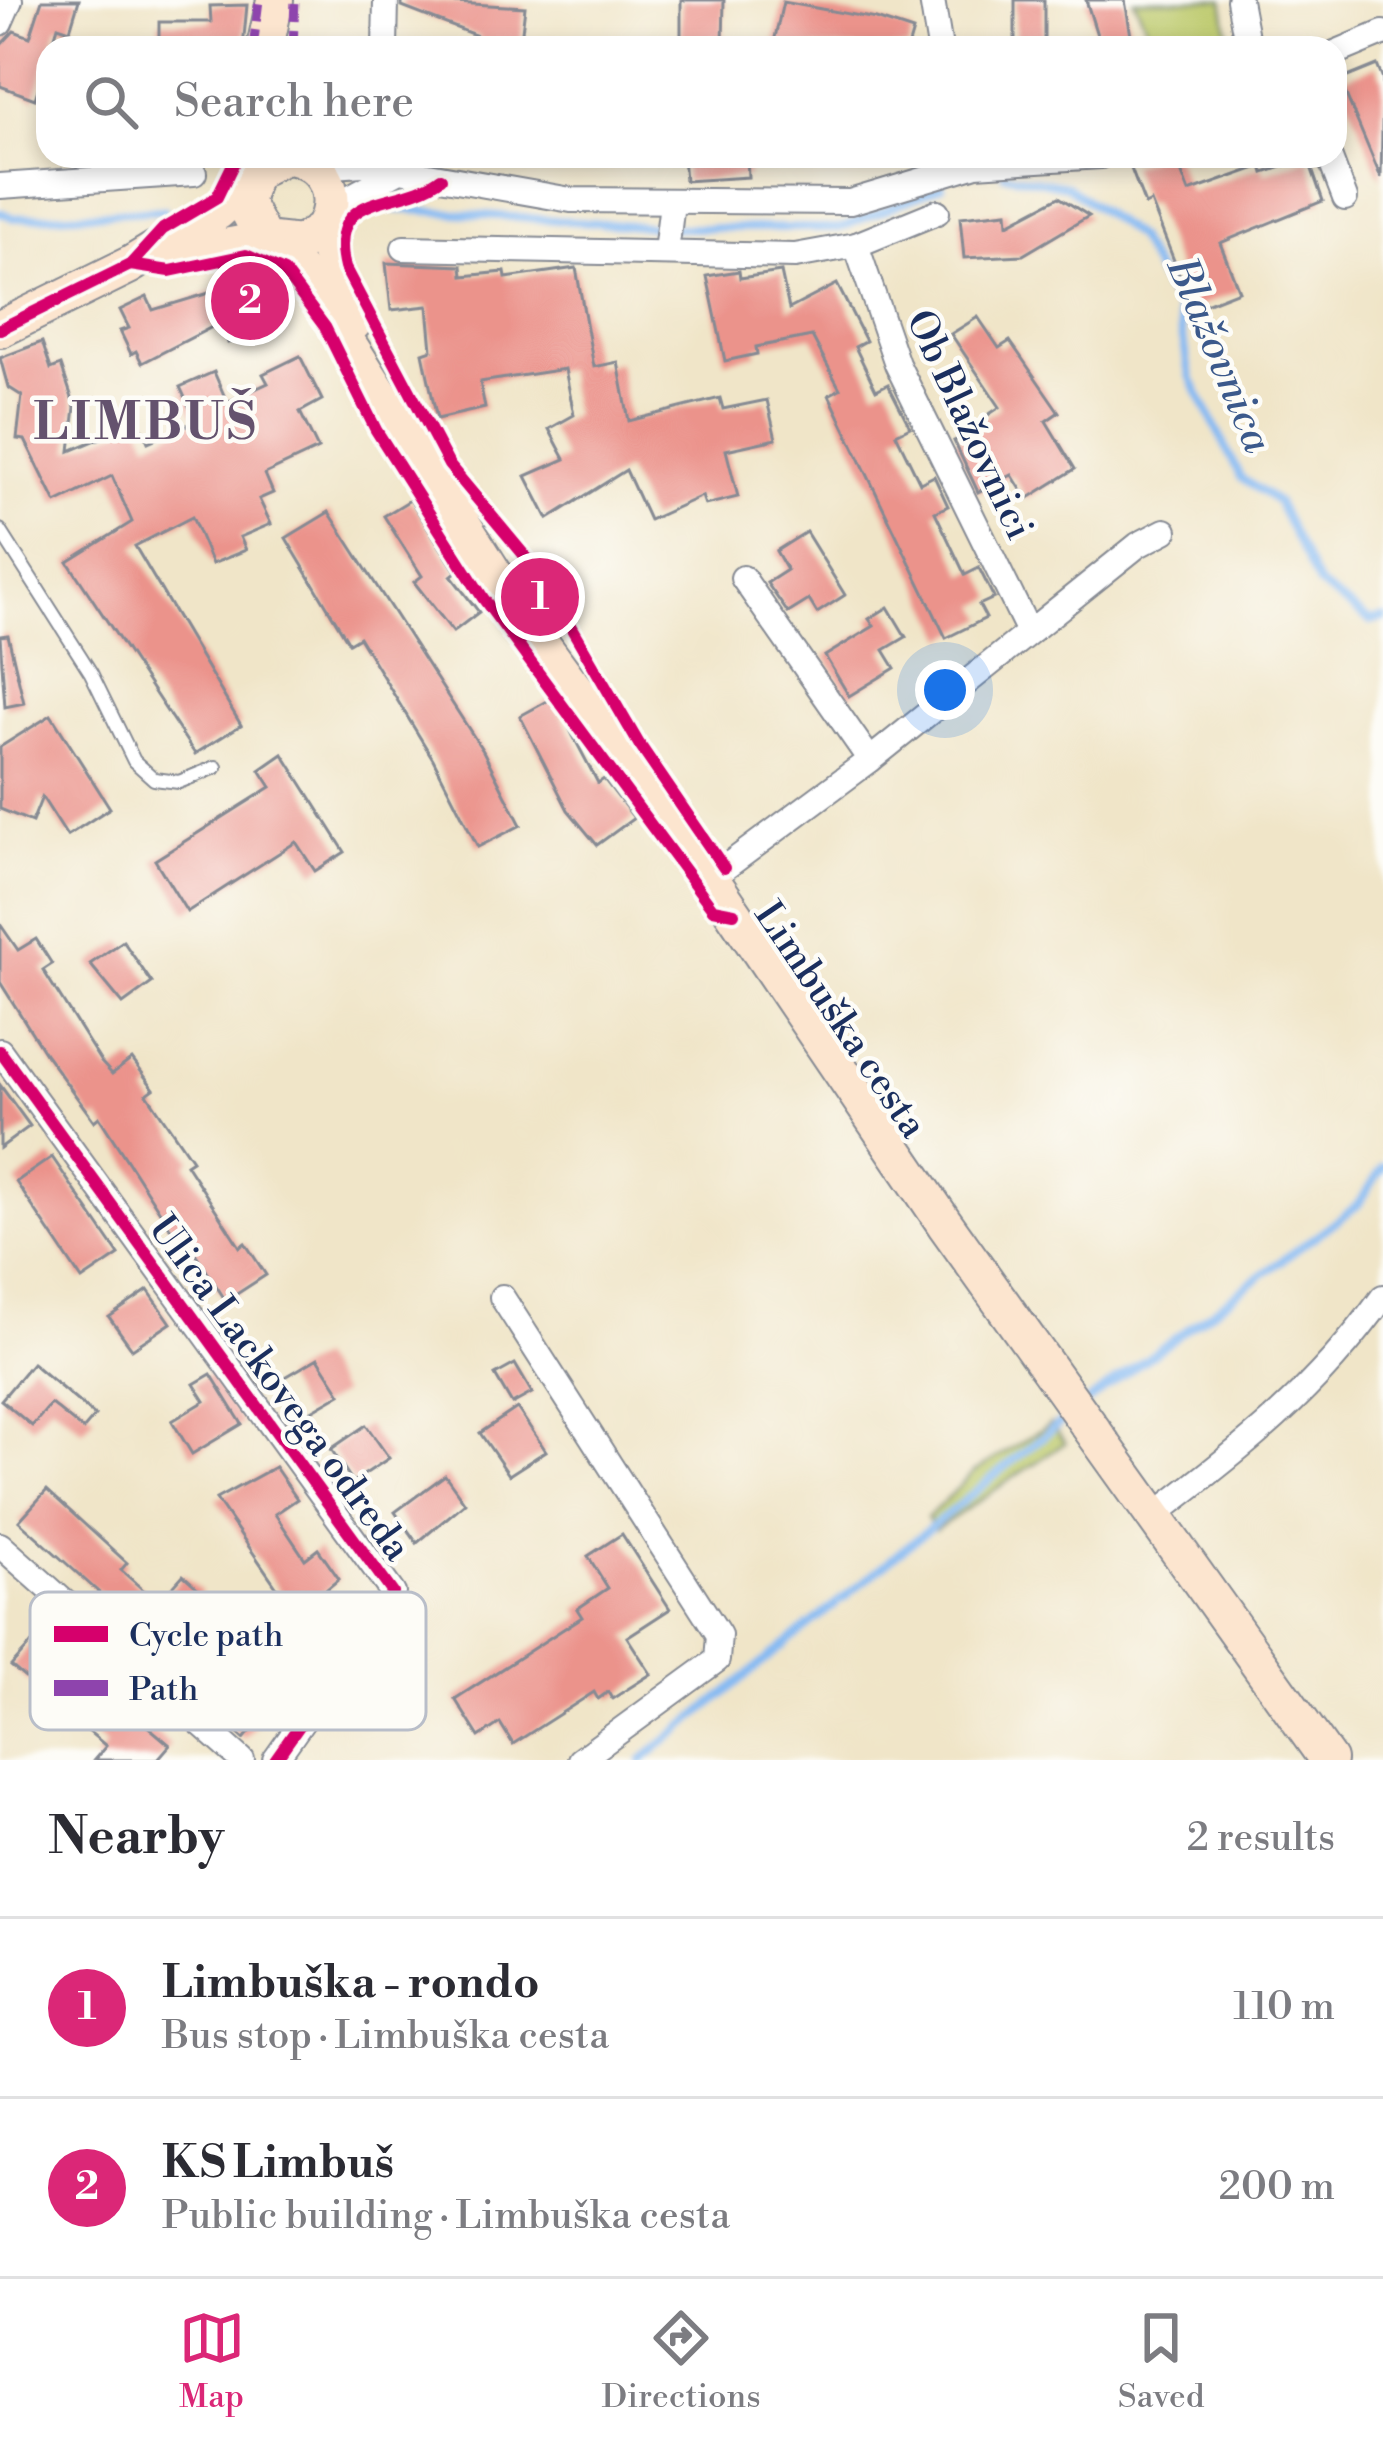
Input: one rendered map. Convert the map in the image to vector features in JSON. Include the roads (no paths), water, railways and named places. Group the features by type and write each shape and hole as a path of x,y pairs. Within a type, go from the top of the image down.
{"main road":[{"path":"268,36 275,0"},
{"path":"275,0 277,36"},
{"path":"303,168 328,218 347,308 392,412"},
{"path":"248,174 247,215 312,287 392,412"},
{"path":"4,316 130,265 217,212 248,174"},
{"path":"130,265 270,242 300,244 328,218"},
{"name":"Limbuška cesta","path":"392,412 520,615 711,878 1088,1427 1328,1760"}],"street":[{"path":"0,22 10,0"},
{"path":"385,36 386,0"},
{"path":"932,0 938,36"},
{"path":"1239,0 1246,36"},
{"path":"1347,48 1383,33"},
{"path":"328,218 393,168"},
{"path":"422,168 571,200 672,209 850,202 921,168"},
{"path":"1334,168 1345,198"},
{"path":"3,186 194,172"},
{"path":"666,248 672,209"},
{"path":"404,248 666,248 795,256 856,245 937,212"},
{"name":"Ob Blažovnici","path":"856,245 897,364 1028,630"},
{"path":"711,878 870,760 1138,545 1166,531"},
{"path":"742,578 870,760"},
{"name":"Ulica Lackovega odreda","path":"0,1051 392,1592"},
{"path":"502,1297 719,1636 717,1660 580,1760"},
{"path":"1152,1517 1300,1398 1340,1358 1383,1297"},
{"path":"0,1546 52,1592"},
{"path":"208,1730 242,1760"},
{"name":"Ulica Lackovega odreda","path":"275,1760 296,1730"}],"lane":[{"path":"0,530 91,673 134,761 154,778 179,782 216,767"}],"waterway":[{"name":"Blažovnica","path":"1004,174 1067,186 1136,237 1177,308 1190,376 1241,478 1277,502 1319,585 1370,621 1383,618"},
{"name":"Blažovnica","path":"395,209 674,228 840,228 942,186"},
{"name":"Blažovnica","path":"0,212 14,218 164,210"},
{"path":"1087,1402 1358,1205 1383,1167"},
{"path":"642,1760 1070,1415"}],"place":[{"name":"KS Limbuš","path":"250,301"},
{"name":"Limbuška - rondo","path":"540,597"}],"district":[{"name":"LIMBUŠ","path":"146,421"}]}
